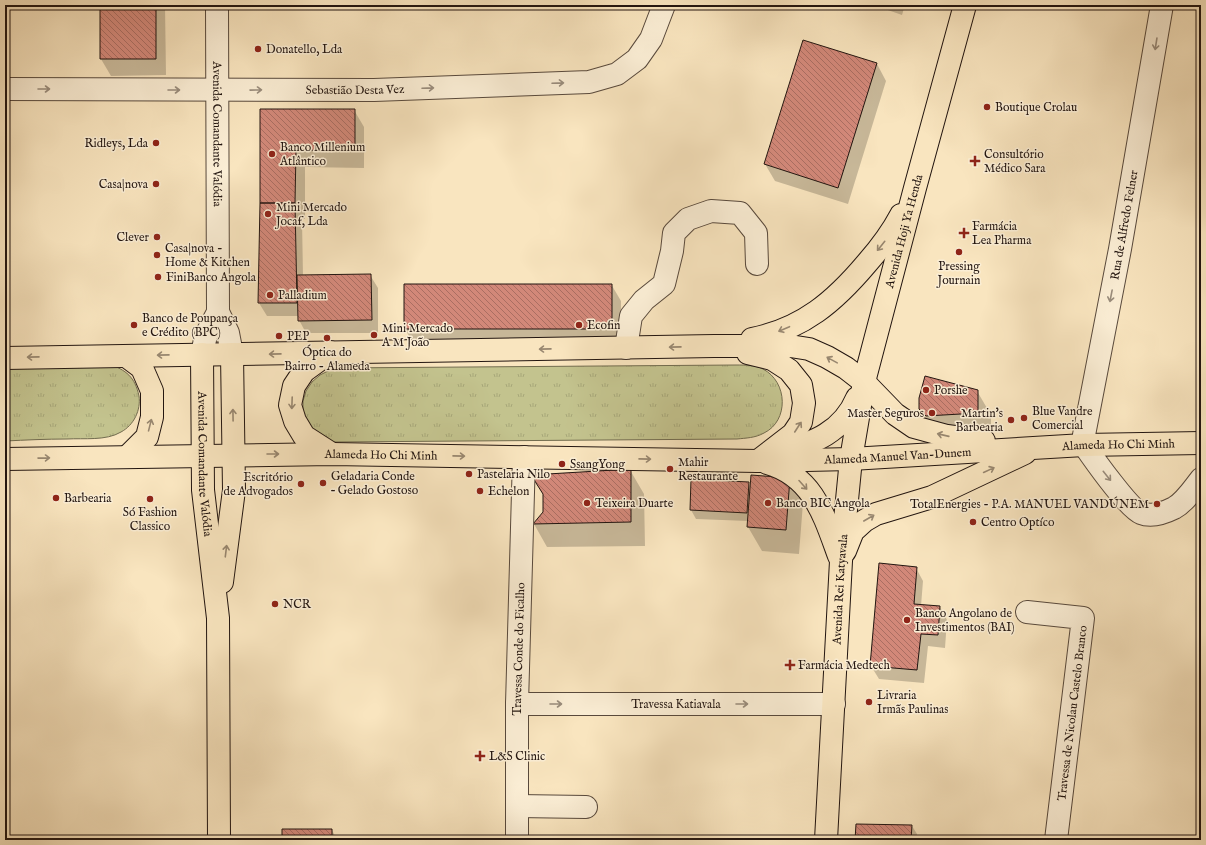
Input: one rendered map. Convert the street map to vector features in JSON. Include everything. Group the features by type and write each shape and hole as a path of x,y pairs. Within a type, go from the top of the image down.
{"main road":[{"name":"Avenida Hoji Ya Henda","path":"851,459 864,382 965,5"},
{"path":"714,346 778,332 812,316 833,300 860,271 892,232 915,188"},
{"path":"714,346 772,359 789,370 801,385 804,403 801,422 793,434 758,461"},
{"path":"5,358 790,346 809,349 846,368 864,382 895,414 914,427 947,436 1037,448"},
{"path":"330,352 304,371 294,386 290,405 295,421 304,436 332,454"},
{"name":"Avenida Comandante Valódia","path":"202,354 203,490 218,618 219,840"},
{"name":"Avenida Comandante Valódia","path":"218,618 234,490 232,354"},
{"path":"126,356 142,368 152,391 152,417 147,437 128,456"},
{"path":"758,461 792,450 820,438 835,429 852,409 864,382"},
{"name":"Alameda Ho Chi Minh","path":"1037,448 1084,445 1201,443"},
{"path":"840,561 853,531 864,521 876,514 932,497 1037,448"},
{"name":"Alameda Manuel Van-Dunem","path":"758,461 851,459 1037,448"},
{"name":"Alameda Ho Chi Minh","path":"5,458 332,454 758,461"},
{"name":"Avenida Rei Katyavala","path":"826,840 840,561 851,459"},
{"path":"758,461 780,467 802,482 817,502 825,517 840,561"}],"street":[{"name":"Avenida Comandante Valódia","path":"217,5 218,312 228,333 232,354"},
{"name":"Sebastião Desta Vez","path":"5,89 374,90 589,82 617,74 637,59 651,39 664,5"},
{"name":"Rua de Alfredo Felner","path":"1084,445 1084,435 1120,249 1162,5"},
{"path":"626,348 631,316 644,300 664,284 672,251 674,233 688,219 711,212 740,213 756,233 757,264"},
{"name":"Avenida Comandante Valódia","path":"202,354 206,335 218,312"},
{"path":"1084,445 1129,503 1140,513 1157,515 1174,508 1201,480"},
{"name":"Travessa Conde do Ficalho","path":"517,840 517,704 524,457"},
{"name":"Travessa de Nicolau Castelo Branco","path":"1027,612 1083,618 1056,840"},
{"name":"Travessa Katiavala","path":"517,704 834,704"},
{"path":"517,806 586,807"}],"green space":[{"path":"109,364 129,375 135,384 139,396 138,412 136,417 126,429 115,435 102,438 5,441 5,366"},
{"path":"747,365 763,369 771,375 777,383 781,392 781,411 778,420 772,427 761,435 737,439 334,442 321,438 306,423 303,412 303,401 306,391 312,382 320,375 334,368"}],"building":[{"path":"100,5 156,5 156,59 100,59"},
{"path":"803,40 877,63 838,188 764,164"},
{"path":"260,109 355,109 355,151 296,150 295,203 260,203"},
{"path":"260,203 295,203 297,303 258,303"},
{"path":"371,274 372,320 298,321 297,275"},
{"path":"404,284 612,284 612,329 404,329"},
{"path":"925,376 978,390 978,413 926,416 919,409 919,398"},
{"name":"Teixeira Duarte","path":"631,469 631,522 533,524 543,512 543,494 531,475"},
{"name":"Banco BIC Angola","path":"751,475 790,478 786,530 747,527"},
{"path":"691,479 749,482 747,513 690,510"},
{"name":"Banco Angolano de Investimentos (BAI)","path":"879,563 917,567 914,604 940,606 938,635 921,634 917,670 870,666"},
{"path":"856,824 912,825 911,840 855,840"},
{"path":"282,829 332,829 332,840 282,840"}],"place":[{"name":"Donatello, Lda","path":"258,49"},
{"name":"Boutique Crolau","path":"987,107"},
{"name":"Ridleys, Lda","path":"156,143"},
{"name":"Banco Millenium Atlântico","path":"272,154"},
{"name":"Consultório Médico Sara","path":"975,161"},
{"name":"Casa|nova","path":"156,184"},
{"name":"Mini Mercado Jocaf, Lda","path":"268,214"},
{"name":"Farmácia Lea Pharma","path":"964,233"},
{"name":"Clever","path":"157,237"},
{"name":"Pressing Journain","path":"959,252"},
{"name":"Casa|nova - Home & Kitchen","path":"157,255"},
{"name":"FiniBanco Angola","path":"158,277"},
{"name":"Palladium","path":"270,295"},
{"name":"Banco de Poupança e Crédito (BPC)","path":"134,325"},
{"name":"Ecofin","path":"579,325"},
{"name":"Mini Mercado A M João","path":"374,335"},
{"name":"PEP","path":"279,336"},
{"name":"Óptica do Bairro - Alameda","path":"327,338"},
{"name":"Porshe","path":"926,390"},
{"name":"Master Seguros","path":"932,413"},
{"name":"Blue Vandre Comercial","path":"1024,418"},
{"name":"Martin's Barbearia","path":"1011,420"},
{"name":"SsangYong","path":"562,464"},
{"name":"Mahir Restaurante","path":"670,469"},
{"name":"Pastelaria Nilo","path":"469,474"},
{"name":"Geladaria Conde – Gelado Gostoso","path":"323,483"},
{"name":"Escritório de Advogados","path":"301,484"},
{"name":"Echelon","path":"480,491"},
{"name":"Barbearia","path":"56,498"},
{"name":"Só Fashion Classico","path":"150,499"},
{"name":"Teixeira Duarte","path":"587,503"},
{"name":"Banco BIC Angola","path":"768,503"},
{"name":"TotalEnergies - P.A. MANUEL VANDÚNEM","path":"1157,504"},
{"name":"Centro Optíco","path":"973,522"},
{"name":"NCR","path":"275,604"},
{"name":"Banco Angolano de Investimentos (BAI)","path":"907,620"},
{"name":"Farmácia Medtech","path":"790,665"},
{"name":"Livraria Irmãs Paulinas","path":"869,702"},
{"name":"L&S Clinic","path":"480,756"}]}
